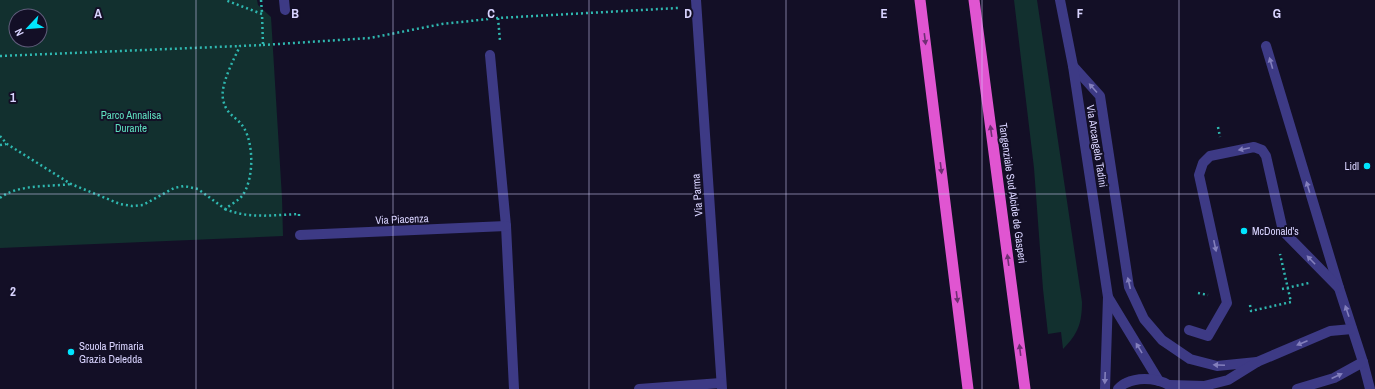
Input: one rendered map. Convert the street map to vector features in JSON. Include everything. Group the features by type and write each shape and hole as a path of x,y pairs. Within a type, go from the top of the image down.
{"highway":[{"path":"920,0 968,389"},
{"name":"Tangenziale Sud Alcide de Gasperi","path":"974,0 1025,389"}],"street":[{"path":"284,0 285,10"},
{"name":"Via Arcangelo Tadini","path":"1060,0 1073,66 1108,297 1104,389"},
{"name":"Via Parma","path":"696,4 722,386"},
{"path":"1266,46 1370,389"},
{"path":"490,56 506,226 514,389"},
{"path":"1073,66 1100,96 1130,286 1144,319 1162,340 1190,359 1217,366 1258,362"},
{"path":"1189,330 1208,336 1228,303 1199,175 1203,163 1210,156 1254,147 1262,150 1266,156 1283,231 1339,288"},
{"name":"Via Piacenza","path":"300,235 506,226"},
{"name":"Via Arcangelo Tadini","path":"1108,297 1159,381"},
{"path":"1118,389 1126,383 1144,378 1159,381 1172,387 1204,386 1228,380 1258,362 1330,331 1352,329"},
{"path":"1297,389 1334,378 1363,362"},
{"path":"639,389 722,386"}],"path":[{"path":"224,0 262,14"},
{"path":"261,0 263,45"},
{"path":"0,56 263,45 370,38 442,24 498,18 630,10 696,4"},
{"path":"225,209 241,197 248,186 251,174 249,138 243,126 228,113 222,98 225,81 240,46"},
{"path":"0,136 7,144 71,184 120,204 132,206 143,204 174,188 184,186 198,189 225,209 235,214 248,216 299,214 300,235"},
{"path":"0,145 7,144"},
{"path":"0,198 19,188 71,184"},
{"path":"1282,289 1330,279"}],"green space":[{"name":"Parco Annalisa Durante","path":"0,0 257,0 258,5 271,17 283,236 0,248"},
{"path":"1014,0 1037,0 1082,302 1080,322 1076,333 1063,349 1061,332 1048,334 1043,289 1034,168"}],"place":[{"name":"Lidl","path":"1367,166"},
{"name":"McDonald's","path":"1244,231"},
{"name":"Scuola Primaria Grazia Deledda","path":"71,352"}]}
